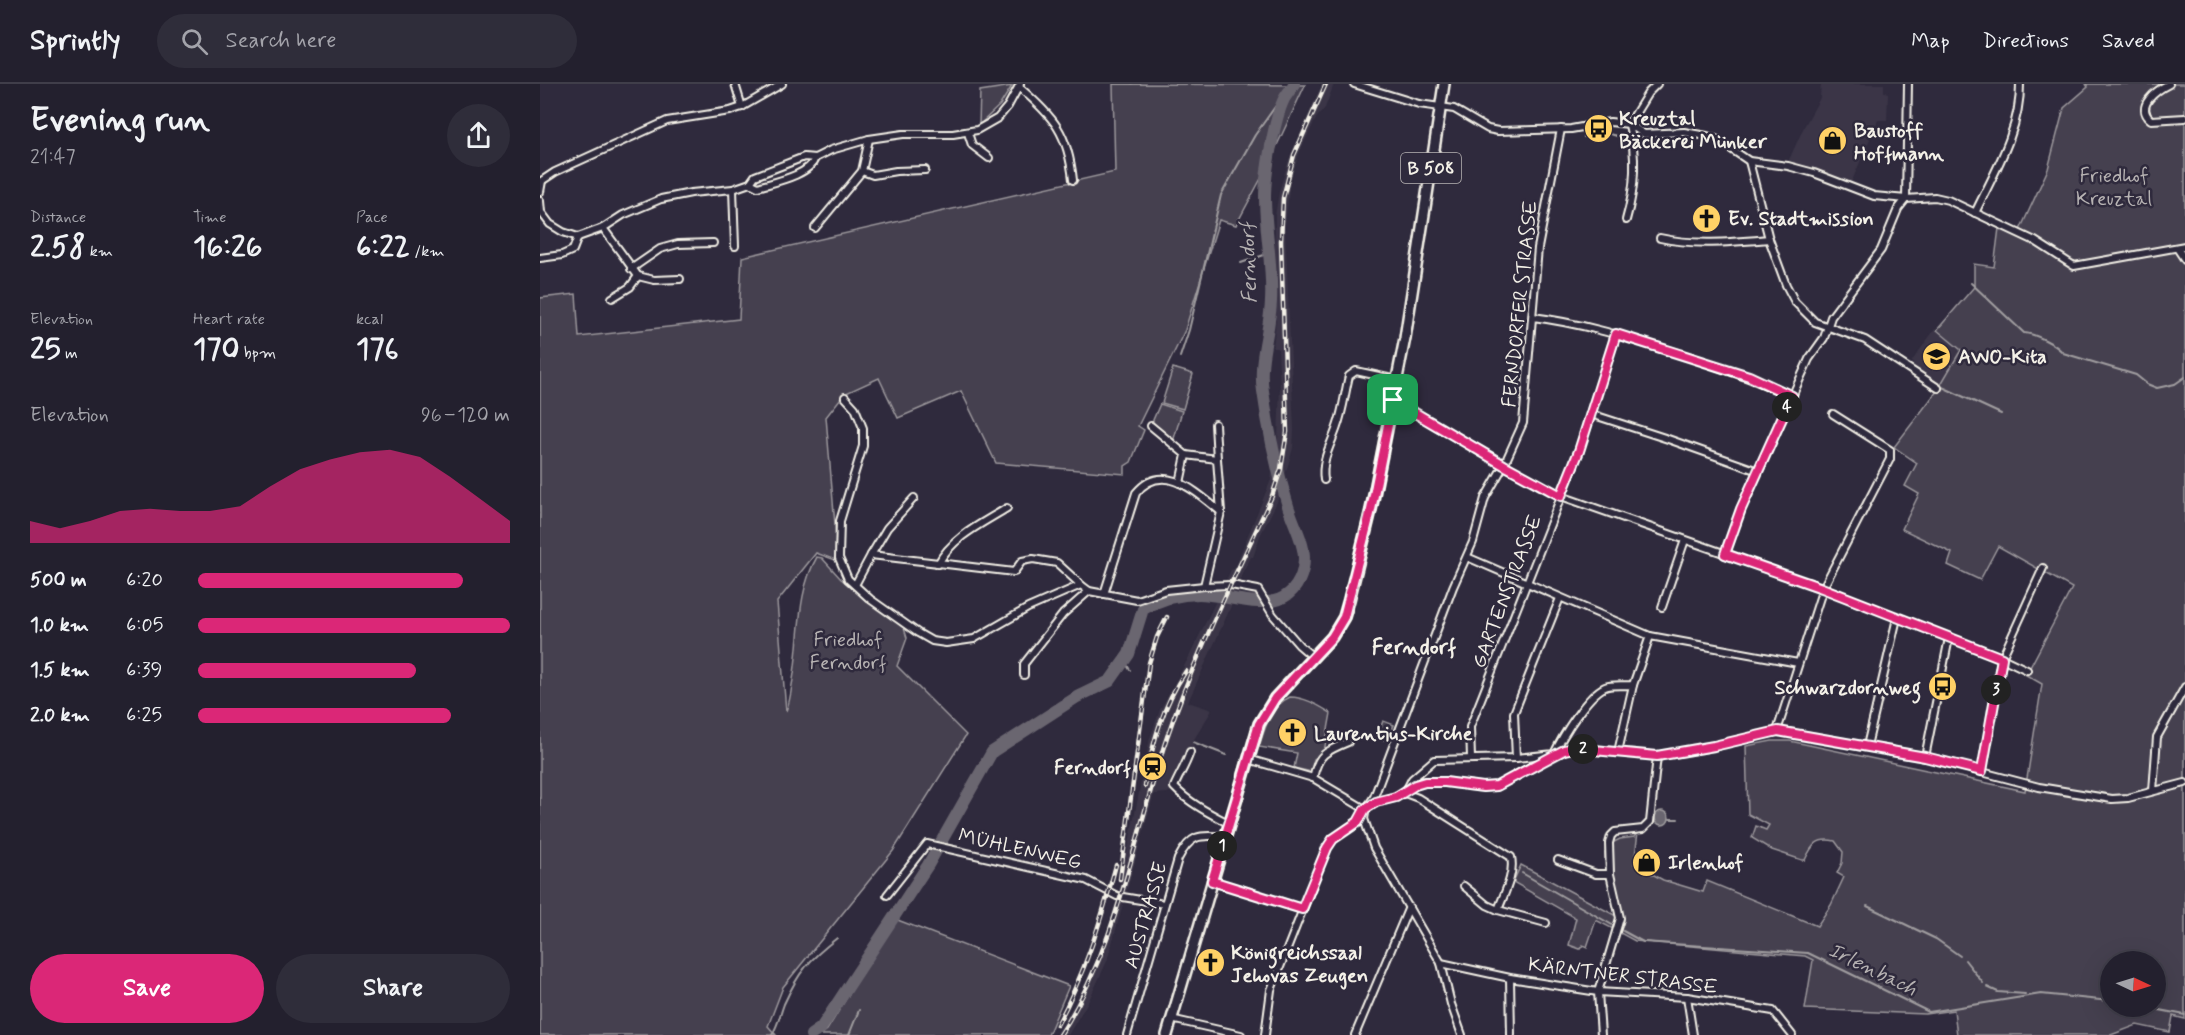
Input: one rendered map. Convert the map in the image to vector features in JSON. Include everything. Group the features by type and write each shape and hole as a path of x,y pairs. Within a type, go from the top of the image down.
{"main road":[{"name":"B 508","path":"1167,1035 1259,724 1266,710 1332,637 1344,617 1371,510 1397,380 1444,84"}],"street":[{"path":"735,84 742,107"},
{"path":"540,192 541,182 555,172 667,121 730,111 742,107 782,84"},
{"path":"1354,84 1419,104 1454,109 1488,129 1498,131 1561,129 1610,122 1629,124 1644,134 1684,132 1707,136 1718,140 1749,161 1788,166 1814,173 1874,196 1906,199 1935,197 1948,200 2035,241 2074,266 2185,246"},
{"path":"1626,220 1633,199 1634,161 1629,124 1648,93 1657,84"},
{"path":"1725,554 1758,471 1809,359 1824,339 1831,317 1881,250 1898,209 1906,199 1908,84"},
{"path":"1975,213 2010,137 2020,99 2020,84"},
{"path":"2169,84 2160,88 2147,101 2146,116 2151,120 2185,118"},
{"path":"540,201 541,212 550,224 578,237 603,228 623,215 661,200 691,193 733,189 750,183 755,176 804,157 815,158 831,150 868,139 903,134 969,133 988,125 998,117 1020,86 1046,110 1060,130 1069,157 1073,180"},
{"name":"FERNDORFER STRASSE","path":"1265,1035 1271,990 1327,848 1333,839 1358,822 1374,797 1453,588 1473,542 1485,498 1504,465 1523,423 1538,248 1561,129"},
{"path":"969,133 972,145 989,158"},
{"path":"815,228 862,171 868,139"},
{"path":"750,183 758,187 790,177 809,168 815,158"},
{"path":"1749,161 1769,239 1786,285 1795,302 1815,322 1865,340 1938,387"},
{"path":"862,171 873,175 925,170"},
{"path":"733,189 735,246"},
{"path":"603,228 638,276 654,280 680,279"},
{"path":"540,258 562,255 573,250 578,237"},
{"path":"1660,238 1670,241 1721,242 1769,239"},
{"path":"631,269 660,249 678,244 713,243"},
{"path":"2177,248 2185,260"},
{"path":"612,298 630,287 638,276"},
{"path":"1533,317 1569,322 1616,334 1749,376 1792,396"},
{"name":"GARTENSTRASSE","path":"1471,758 1470,727 1579,451 1616,334"},
{"path":"1324,480 1322,471 1326,452 1338,425 1348,376 1356,371 1397,380"},
{"path":"845,397 855,408 863,428 863,446 840,521 839,558 848,579 855,585 918,633 932,641 946,643 974,639 1028,608 1081,585"},
{"path":"1393,400 1561,496 1822,588 2002,658 2027,670"},
{"path":"1591,414 1758,471"},
{"path":"1778,731 1822,588 1890,459 1890,450 1833,414"},
{"path":"1204,586 1221,512 1215,424"},
{"path":"1151,426 1185,454 1217,459"},
{"path":"1180,483 1185,454"},
{"path":"1104,594 1136,493 1144,483 1166,478 1180,483 1221,512"},
{"path":"855,585 886,528 914,498"},
{"path":"938,564 943,554 963,536 1007,508"},
{"path":"1662,607 1685,540"},
{"path":"871,555 1014,572 1022,561 1033,559 1057,563 1089,591 1137,600 1166,590 1204,586 1231,585 1258,590 1273,615 1299,645 1313,657"},
{"path":"1467,557 1650,636 1798,663"},
{"path":"1982,771 2002,658 2043,568"},
{"path":"1023,675 1024,664 1036,647 1062,614 1089,591"},
{"path":"1516,758 1514,713 1560,598"},
{"path":"1867,746 1897,618"},
{"path":"1618,752 1633,685 1650,636"},
{"path":"1925,757 1949,638"},
{"path":"1365,809 1376,802 1405,793 1415,785 1425,782 1483,787 1497,786 1509,781 1554,754 1564,732 1594,696 1605,687 1633,685"},
{"path":"2153,791 2157,737 2185,687"},
{"path":"1405,793 1412,778 1434,760 1516,758 1554,754 1573,748 1657,756 1778,731 1925,757 2039,787 2112,799 2128,798 2185,783"},
{"path":"1313,778 1317,762 1326,753 1348,742"},
{"path":"1190,752 1186,766 1182,769 1174,787 1204,810 1228,823"},
{"path":"1601,1035 1598,992 1620,925 1610,874 1609,843 1615,832 1643,829 1650,822 1657,756"},
{"path":"1248,759 1313,778 1330,786 1365,809"},
{"path":"1405,793 1428,804 1511,857 1513,864 1498,909"},
{"path":"1365,809 1364,819 1374,848 1440,963 1462,1035"},
{"name":"AUSTRASSE","path":"1127,1035 1178,860 1184,848 1196,838 1203,835 1224,837"},
{"name":"MÜHLENWEG","path":"887,895 927,844 1086,880 1103,891 1121,898 1164,904"},
{"path":"1558,860 1596,874 1610,874"},
{"path":"1212,881 1302,909"},
{"path":"1464,886 1487,905 1546,924"},
{"path":"1355,1035 1409,907"},
{"name":"KÄRNTNER STRASSE","path":"1440,963 1510,978 1598,992 1687,997 1773,1011 1792,1035"},
{"path":"1510,978 1511,1035"},
{"path":"1687,997 1693,1035"},
{"path":"1172,1019 1241,1035"}],"shaded area":[{"path":"1322,84 1334,84 1325,108 1317,117 1300,151 1290,181 1285,227 1293,448 1277,502 1260,536 1253,557 1244,571 1232,604 1188,702 1212,710 1193,741 1194,753 1181,787 1167,793 1154,794 1107,961 1089,1000 1068,1035 1056,1035 1100,955 1108,931 1119,892 1150,738 1160,710 1189,657 1231,570 1236,568 1240,560 1239,557 1277,464 1280,388 1278,348 1273,348 1276,320 1273,248 1275,248 1275,216 1279,192 1289,159"},
{"name":"Baustoff Hoffmann","path":"1821,84 1884,84 1884,92 1888,93 1887,120 1878,120 1851,183 1788,162 1820,98"},
{"name":"AWO-Kita","path":"1935,329 1960,350 1941,385 1914,367 1912,361"},
{"path":"1662,811 1667,813 1669,818 1667,823 1662,825 1657,823 1655,818 1657,813"}],"green space":[{"name":"Friedhof Ferndorf","path":"1113,84 1305,85 1265,171 1236,225 1219,220 1185,330 1138,426 1144,430 1131,462 1125,466 1125,474 996,463 961,391 898,418 879,378 844,394 826,417 838,561 816,553 777,602 786,711 795,669 805,587 817,557 822,558 841,579 904,628 907,638 897,666 966,735 893,851 783,987 768,1026 776,1035 540,1035 540,298 576,294 579,337 739,319 742,257 1115,172"},
{"name":"Friedhof Kreuztal","path":"2086,84 2185,84 2185,1019 2173,1016 2170,1032 2137,1025 2111,1035 1957,1035 1954,1010 1925,1014 1805,1009 1813,960 1805,956 1635,941 1620,933 1624,921 1612,870 1612,843 1634,837 1638,832 1634,864 1663,880 1703,892 1707,881 1817,926 1831,905 1844,877 1837,873 1842,863 1843,852 1835,841 1824,840 1816,843 1805,860 1802,860 1772,850 1752,838 1756,826 1766,830 1769,825 1748,814 1746,746 1772,741 1790,741 2025,791 2042,684 2026,675 2072,588 1998,546 1980,580 1948,565 1952,553 1902,529 1919,494 1905,486 1917,463 1894,447 1937,391 1961,350 1937,330 1974,287 1974,264 1994,267 1999,228 2020,230 2048,169 2064,108 2088,87"},
{"path":"1012,86 1000,105 979,125 980,91"},
{"path":"1173,368 1193,374 1183,409 1162,403"},
{"path":"1160,404 1182,411 1173,442 1153,426 1153,420"},
{"path":"1290,697 1306,700 1331,713 1324,752 1314,759 1312,772 1294,768 1297,753 1259,747 1273,712"},
{"path":"1383,721 1394,725 1388,740 1376,739"},
{"path":"1521,865 1618,917 1615,930 1596,920 1587,947 1583,945 1580,949 1569,945 1576,918 1513,882"},
{"path":"895,919 1069,986 1048,1035 821,1035 827,1030"}],"waterway":[{"name":"Ferndorf","path":"811,1035 821,1028 928,865 992,752 1077,697 1110,681 1129,654 1143,609 1170,598 1192,594 1254,602 1275,601 1289,594 1299,580 1304,564 1304,552 1288,506 1277,464 1267,420 1262,380 1271,288 1265,210 1267,175 1280,108 1294,84"},
{"path":"1180,357 1189,330 1221,195 1255,135 1277,104 1283,100"},
{"path":"1584,137 1604,133 1623,138"},
{"path":"1241,263 1264,255 1269,250"},
{"path":"1971,283 2024,333 2045,340 2063,353 2136,375 2147,384 2157,388 2175,384 2185,377"},
{"path":"1938,385 2001,414"},
{"name":"Irlenbach","path":"1124,660 1130,670"},
{"name":"Irlenbach","path":"1193,742 1226,755"},
{"path":"1670,819 1678,819"},
{"name":"Ferndorf","path":"944,835 947,843"},
{"path":"1605,852 1606,868"},
{"name":"Irlenbach","path":"1522,873 1614,926"},
{"path":"1867,906 1936,939 1960,956"},
{"name":"Irlenbach","path":"1623,931 1643,942 1808,953 1929,1012 2041,994 2100,1000"},
{"path":"772,1035 784,1004 800,974 819,953 837,938"},
{"path":"1965,960 1983,983"},
{"path":"1987,987 1998,992 2025,994"},
{"path":"849,1035 859,1010"},
{"name":"Irlenbach","path":"2166,1011 2185,1015"}],"railway":[{"path":"1060,1035 1080,1000 1111,927 1155,775 1178,706 1203,645 1272,496 1281,469 1287,432 1281,241 1283,198 1294,155 1326,84"},
{"path":"1120,879 1149,663 1157,637 1167,617"},
{"path":"1145,786 1159,726 1170,698 1186,671"},
{"path":"1057,1025 1084,966 1116,865"}],"place":[{"name":"Kreuztal Bäckerei Münker","path":"1598,129"},
{"name":"Baustoff Hoffmann","path":"1833,141"},
{"name":"Ev. Stadtmission","path":"1707,218"},
{"name":"AWO-Kita","path":"1937,356"},
{"name":"Schwarzdornweg","path":"1942,687"},
{"name":"Laurentius-Kirche","path":"1293,733"},
{"name":"Ferndorf","path":"1152,767"},
{"name":"Irlenhof","path":"1647,862"},
{"name":"Königreichssaal Jehovas Zeugen","path":"1210,963"}],"district":[{"name":"Ferndorf","path":"1414,646"}],"route":[{"path":"1616,334 1749,376 1792,396 1741,509 1725,554 1822,588 2002,658 1982,771 1925,757 1778,731 1657,756 1573,748 1542,760 1497,786 1425,782 1415,785 1396,797 1376,802 1365,809 1358,822 1333,839 1327,848 1302,909 1212,881 1259,724 1266,710 1332,637 1344,617 1371,510 1393,400 1561,496 1579,451 1616,334"}]}
